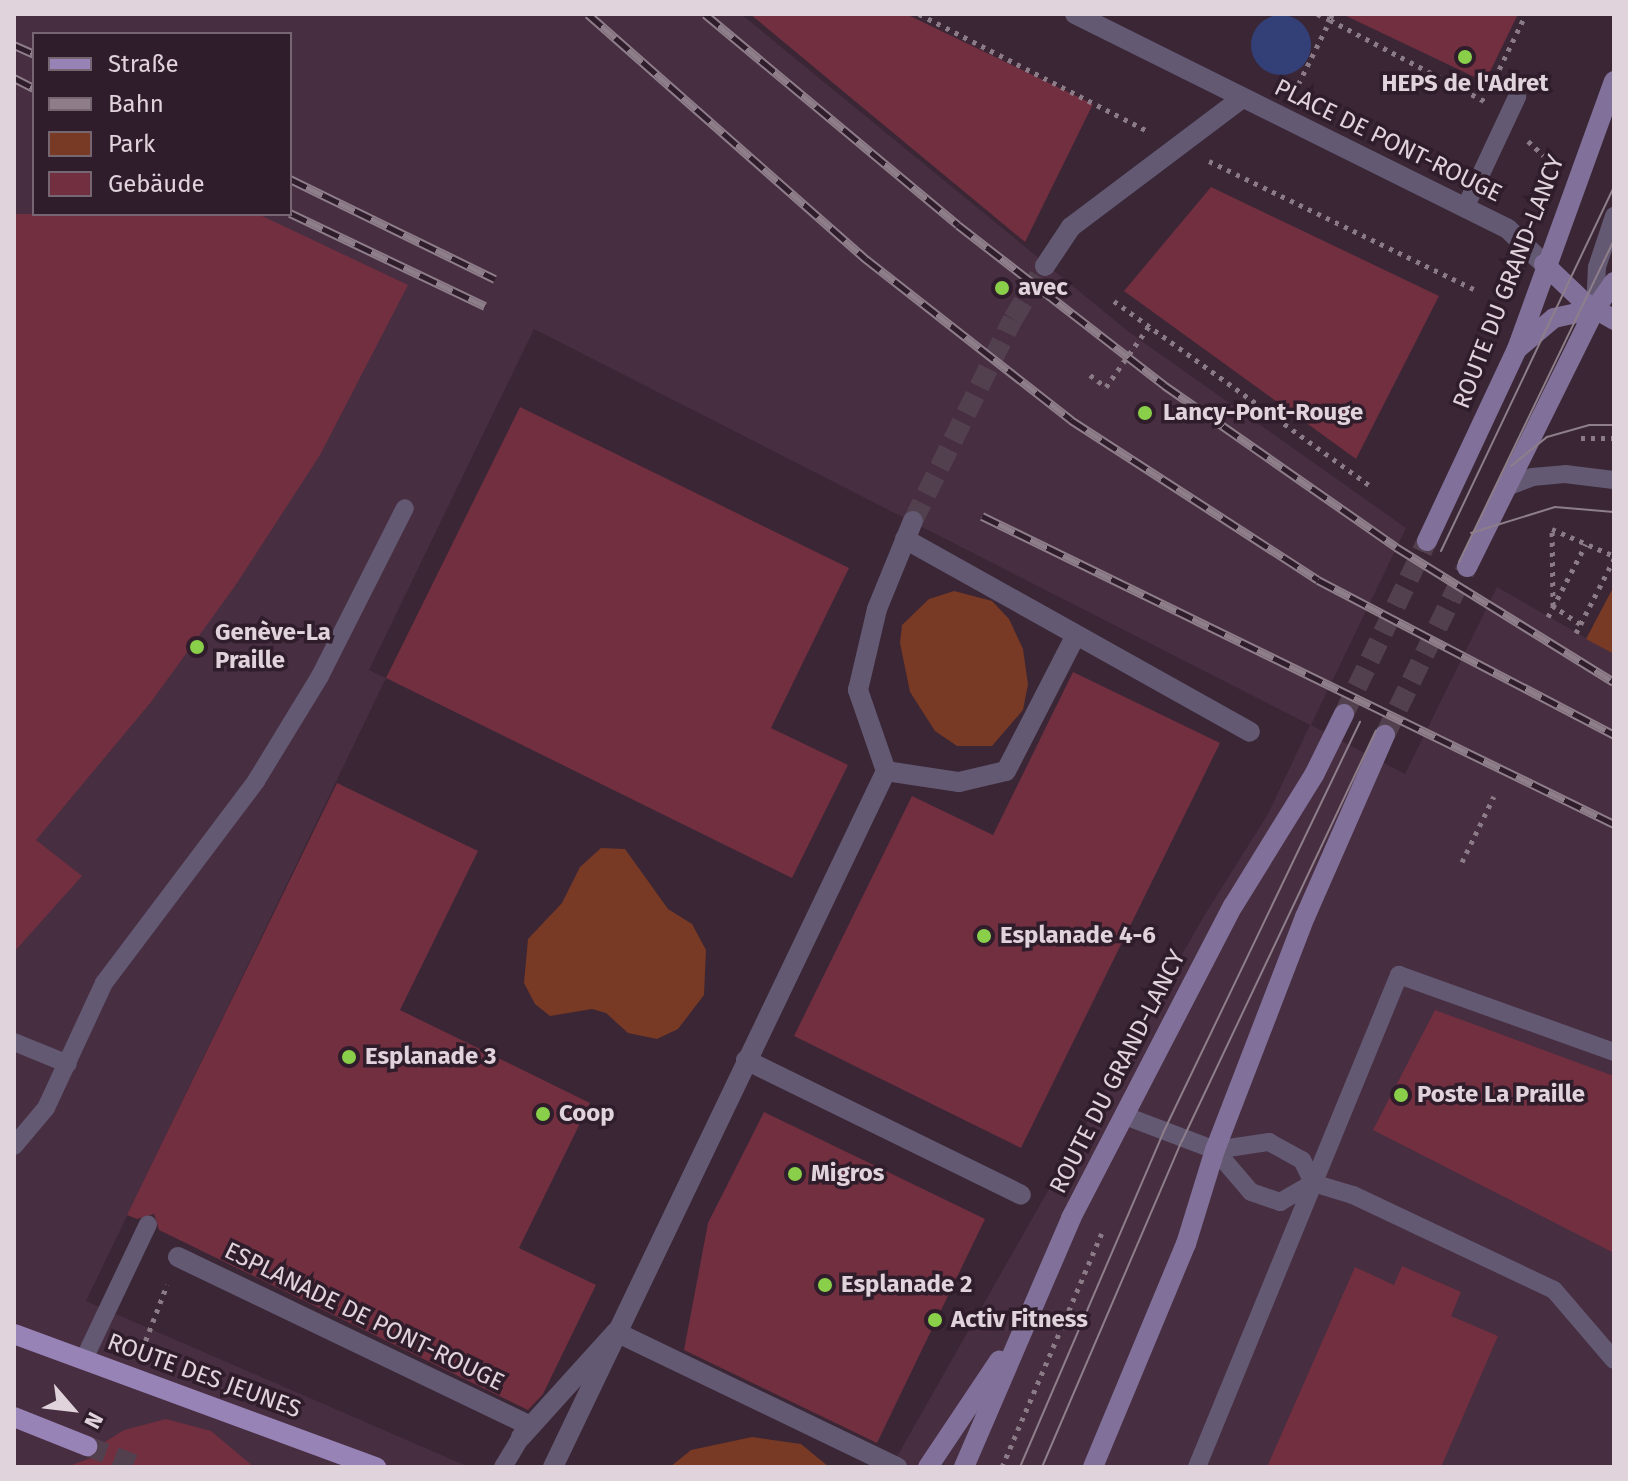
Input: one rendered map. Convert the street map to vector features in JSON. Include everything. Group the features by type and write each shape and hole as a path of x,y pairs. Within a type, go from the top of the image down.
{"main road":[{"name":"ROUTE DU GRAND-LANCY","path":"1427,541 1517,349 1544,264 1614,81"},
{"path":"1544,264 1595,309 1614,320"},
{"path":"1467,567 1595,309 1614,282"},
{"path":"1517,349 1554,318 1595,309"},
{"name":"ROUTE DU GRAND-LANCY","path":"964,1467 1021,1328 1071,1218 1128,1117 1233,906 1314,775 1344,714"},
{"path":"1093,1467 1186,1244 1215,1150 1305,917 1385,735"},
{"path":"928,1467 1021,1328"},
{"name":"ROUTE DES JEUNES","path":"14,1334 376,1467"},
{"path":"14,1417 87,1446"}],"street":[{"name":"PLACE DE PONT-ROUGE","path":"1075,14 1508,229 1544,264"},
{"name":"PLACE DE PONT-ROUGE","path":"1045,266 1071,227 1242,98"},
{"path":"553,1467 886,771 858,690 877,609 909,530 1075,637 1250,732"},
{"path":"886,771 959,782 1006,771 1075,637"},
{"path":"746,1060 1021,1195"},
{"name":"ESPLANADE DE PONT-ROUGE","path":"178,1257 524,1431"},
{"path":"524,1431 616,1332"},
{"path":"616,1332 897,1467"}],"lane":[{"path":"1465,208 1517,97"},
{"path":"1595,309 1597,267 1614,216"},
{"path":"1504,488 1532,477 1565,474 1614,480"},
{"path":"14,1146 46,1108 104,983 256,781 320,676 405,508"},
{"path":"1197,1467 1399,975 1614,1052"},
{"path":"14,1042 68,1064"},
{"path":"1128,1117 1215,1150 1251,1192 1280,1202 1313,1183 1353,1195 1554,1290 1614,1360"},
{"path":"1215,1150 1269,1142 1302,1160 1313,1183"},
{"path":"84,1359 148,1224"},
{"path":"503,1467 524,1431"}],"path":[{"path":"919,14 1179,147 1474,289"},
{"path":"1317,14 1331,17 1484,100 1543,155"},
{"path":"1491,85 1526,14"},
{"path":"1282,118 1331,17"},
{"path":"1484,100 1488,92"},
{"path":"1114,301 1369,485"},
{"path":"1090,375 1106,387 1149,326"},
{"path":"1581,438 1614,438"},
{"path":"1553,606 1552,529 1614,558 1576,633"},
{"path":"1548,617 1586,544"},
{"path":"1553,606 1580,624"},
{"path":"1462,862 1494,796"},
{"path":"1002,1467 1102,1233"}],"shaded area":[{"name":"Genève-La Praille","path":"14,14 741,14 1129,332 1406,528 1311,725 1405,774 1497,587 1614,654 1614,1467 891,1467 1204,916 1268,814 1310,725 534,329 369,670 386,678 86,1301 469,1467 14,1467"}],"green space":[{"path":"1614,586 1614,654 1586,639"},
{"path":"954,591 992,601 1009,619 1023,649 1028,684 1023,710 992,746 957,746 935,731 910,692 900,643 902,625 929,599"},
{"path":"601,848 625,849 668,909 692,924 706,950 704,995 678,1029 657,1039 628,1033 606,1013 592,1009 550,1016 535,1004 524,983 528,939 562,903 580,867"},
{"path":"752,1437 801,1444 829,1467 670,1467 691,1450"}],"water":[{"path":"1281,15 1302,24 1311,45 1302,66 1281,75 1260,66 1251,45 1260,24"}],"building":[{"path":"750,14 906,14 1093,104 1025,242"},
{"name":"HEPS de l'Adret","path":"1342,14 1518,14 1485,82"},
{"path":"1211,187 1439,296 1356,459 1124,291"},
{"path":"14,214 262,216 408,285 320,455 235,586 151,702 36,840 82,876 14,952"},
{"path":"520,407 849,568 771,728 848,765 792,878 386,678"},
{"name":"Esplanade 4-6","path":"1073,672 1220,743 1021,1148 794,1036 912,796 993,835"},
{"name":"Esplanade 3","path":"337,783 478,851 400,1010 590,1103 519,1248 596,1285 543,1394 528,1410 159,1230 154,1214 137,1219 127,1215"},
{"path":"1435,1010 1614,1076 1614,1253 1373,1130"},
{"name":"Esplanade 2","path":"764,1112 985,1219 877,1443 684,1350 708,1223"},
{"path":"1402,1266 1461,1292 1451,1316 1498,1336 1441,1467 1267,1467 1355,1267 1394,1285"},
{"path":"166,1419 211,1431 254,1467 66,1467 94,1457 100,1445 124,1430"}],"tunnel":[{"path":"913,521 1013,319 1045,266"},
{"path":"1344,714 1427,541"},
{"path":"1385,735 1467,567"},
{"path":"87,1446 141,1467"}],"tram line":[{"path":"1441,551 1614,187"},
{"path":"1459,562 1614,240"},
{"path":"1511,466 1547,437 1589,425 1614,425"},
{"path":"1471,533 1555,507 1614,512"},
{"path":"1020,1467 1163,1133 1360,722"},
{"path":"1042,1467 1182,1141 1376,730"}],"railway":[{"path":"588,14 866,259 1071,420 1318,580 1614,735"},
{"path":"705,14 958,225 1164,385 1396,547 1614,682"},
{"path":"14,45 32,53"},
{"path":"14,78 32,87"},
{"path":"292,180 495,279"},
{"path":"292,214 485,306"},
{"path":"982,516 1614,824"}],"place":[{"name":"HEPS de l'Adret","path":"1465,57"},
{"name":"avec","path":"1002,288"},
{"name":"Lancy-Pont-Rouge","path":"1145,413"},
{"name":"Genève-La Praille","path":"197,647"},
{"name":"Esplanade 4-6","path":"984,936"},
{"name":"Esplanade 3","path":"349,1057"},
{"name":"Poste La Praille","path":"1401,1095"},
{"name":"Coop","path":"543,1114"},
{"name":"Migros","path":"795,1174"},
{"name":"Esplanade 2","path":"825,1285"},
{"name":"Activ Fitness","path":"935,1320"}]}
